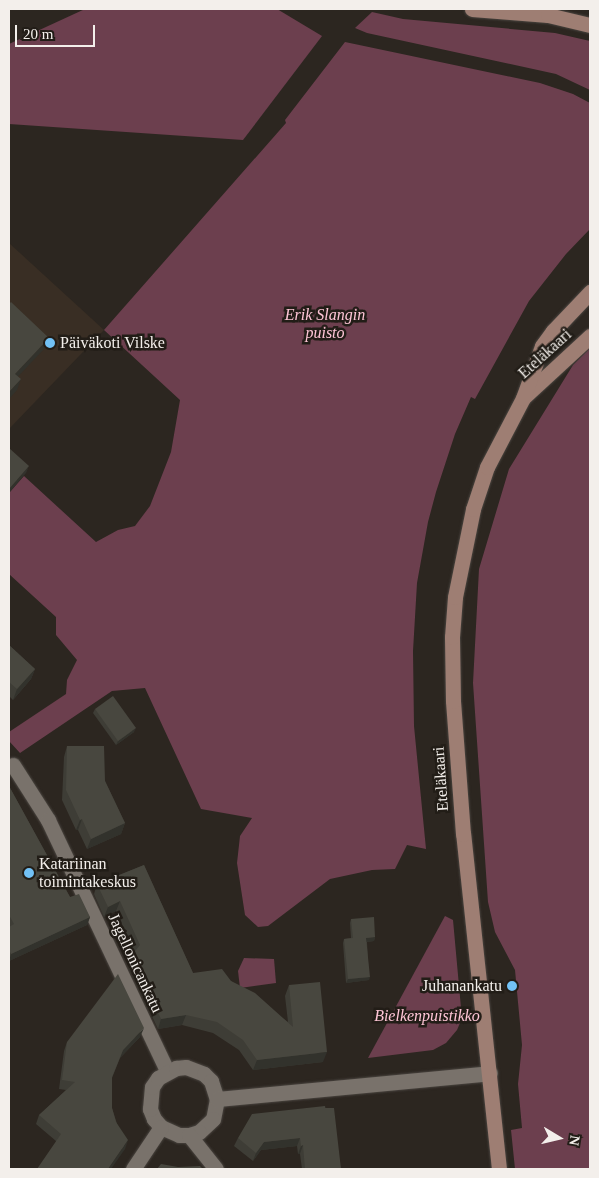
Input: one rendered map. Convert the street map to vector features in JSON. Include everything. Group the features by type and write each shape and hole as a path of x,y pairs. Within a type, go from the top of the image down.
{"main road":[{"path":"472,9 548,15 590,25"},
{"name":"Eteläkaari","path":"499,1169 463,834 453,701 452,637 462,558 473,509 487,467 522,398 542,346 553,331 590,292"},
{"name":"Eteläkaari","path":"522,398 590,336"}],"street":[{"name":"Jagellonicankatu","path":"13,765 48,820 167,1072"},
{"path":"186,1067 204,1074 211,1081 217,1100 216,1109 207,1126 189,1135 179,1135 162,1127 150,1109 150,1098 155,1083 167,1072 186,1067"},
{"path":"217,1100 490,1074"},
{"path":"133,1169 162,1127"},
{"path":"189,1135 216,1169"}],"shaded area":[{"name":"Päiväkoti Vilske","path":"9,243 104,330 9,429"}],"green space":[{"path":"85,9 277,9 322,36 243,140 9,124 9,44"},
{"path":"372,12 403,19 555,33 590,41 590,90 556,74 367,33 355,28"},
{"name":"Erik Slangin puisto","path":"345,42 540,83 573,94 590,103 590,229 566,254 529,301 475,399 471,397 455,434 428,522 417,583 413,651 414,726 426,849 407,845 395,869 372,870 330,879 268,926 258,927 245,915 237,863 240,836 252,818 201,809 145,688 112,691 20,753 9,741 9,732 66,694 67,680 77,660 56,635 56,617 9,574 9,493 24,476 96,542 118,530 135,526 150,506 171,452 180,400 104,330 286,123 285,120"},
{"path":"590,348 590,1169 515,1169 511,1130 522,1128 518,1084 522,1045 515,970 495,932 488,902 473,683 479,569 509,469 573,365"},
{"name":"Bielkenpuistikko","path":"445,916 453,920 461,1008 460,1023 457,1030 446,1043 433,1050 368,1058"},
{"path":"244,958 274,959 276,983 240,988 238,971"}],"building":[{"path":"11,302 49,338 15,374 21,379 9,392 9,304"},
{"path":"9,448 29,466 10,488 9,487"},
{"path":"9,645 35,669 17,689 9,682"},
{"path":"113,696 136,728 118,741 95,709"},
{"path":"67,746 104,746 105,781 125,823 91,839 66,790"},
{"path":"9,786 70,897 79,894 90,917 11,954 9,950 9,927 14,924 9,915"},
{"path":"144,865 193,973 222,969 231,981 255,993 293,1027 289,985 320,982 327,1052 257,1060 243,1040 217,1022 186,1015 161,1019 131,956 140,945 120,901 108,907 97,884"},
{"path":"374,917 375,937 366,938 370,977 348,979 344,939 353,938 351,919"},
{"path":"118,974 144,1028 123,1050 112,1077 112,1108 116,1122 128,1140 108,1169 37,1169 61,1134 39,1115 75,1082 62,1080 67,1042"},
{"path":"325,1106 325,1108 334,1108 341,1169 305,1169 303,1145 301,1146 300,1138 264,1142 256,1153 238,1138 252,1114"},
{"path":"161,1164 178,1167 200,1166 203,1169 157,1169"}],"place":[{"name":"Päiväkoti Vilske","path":"50,343"},
{"name":"Katariinan toimintakeskus","path":"29,873"},
{"name":"Juhanankatu","path":"512,986"}]}
